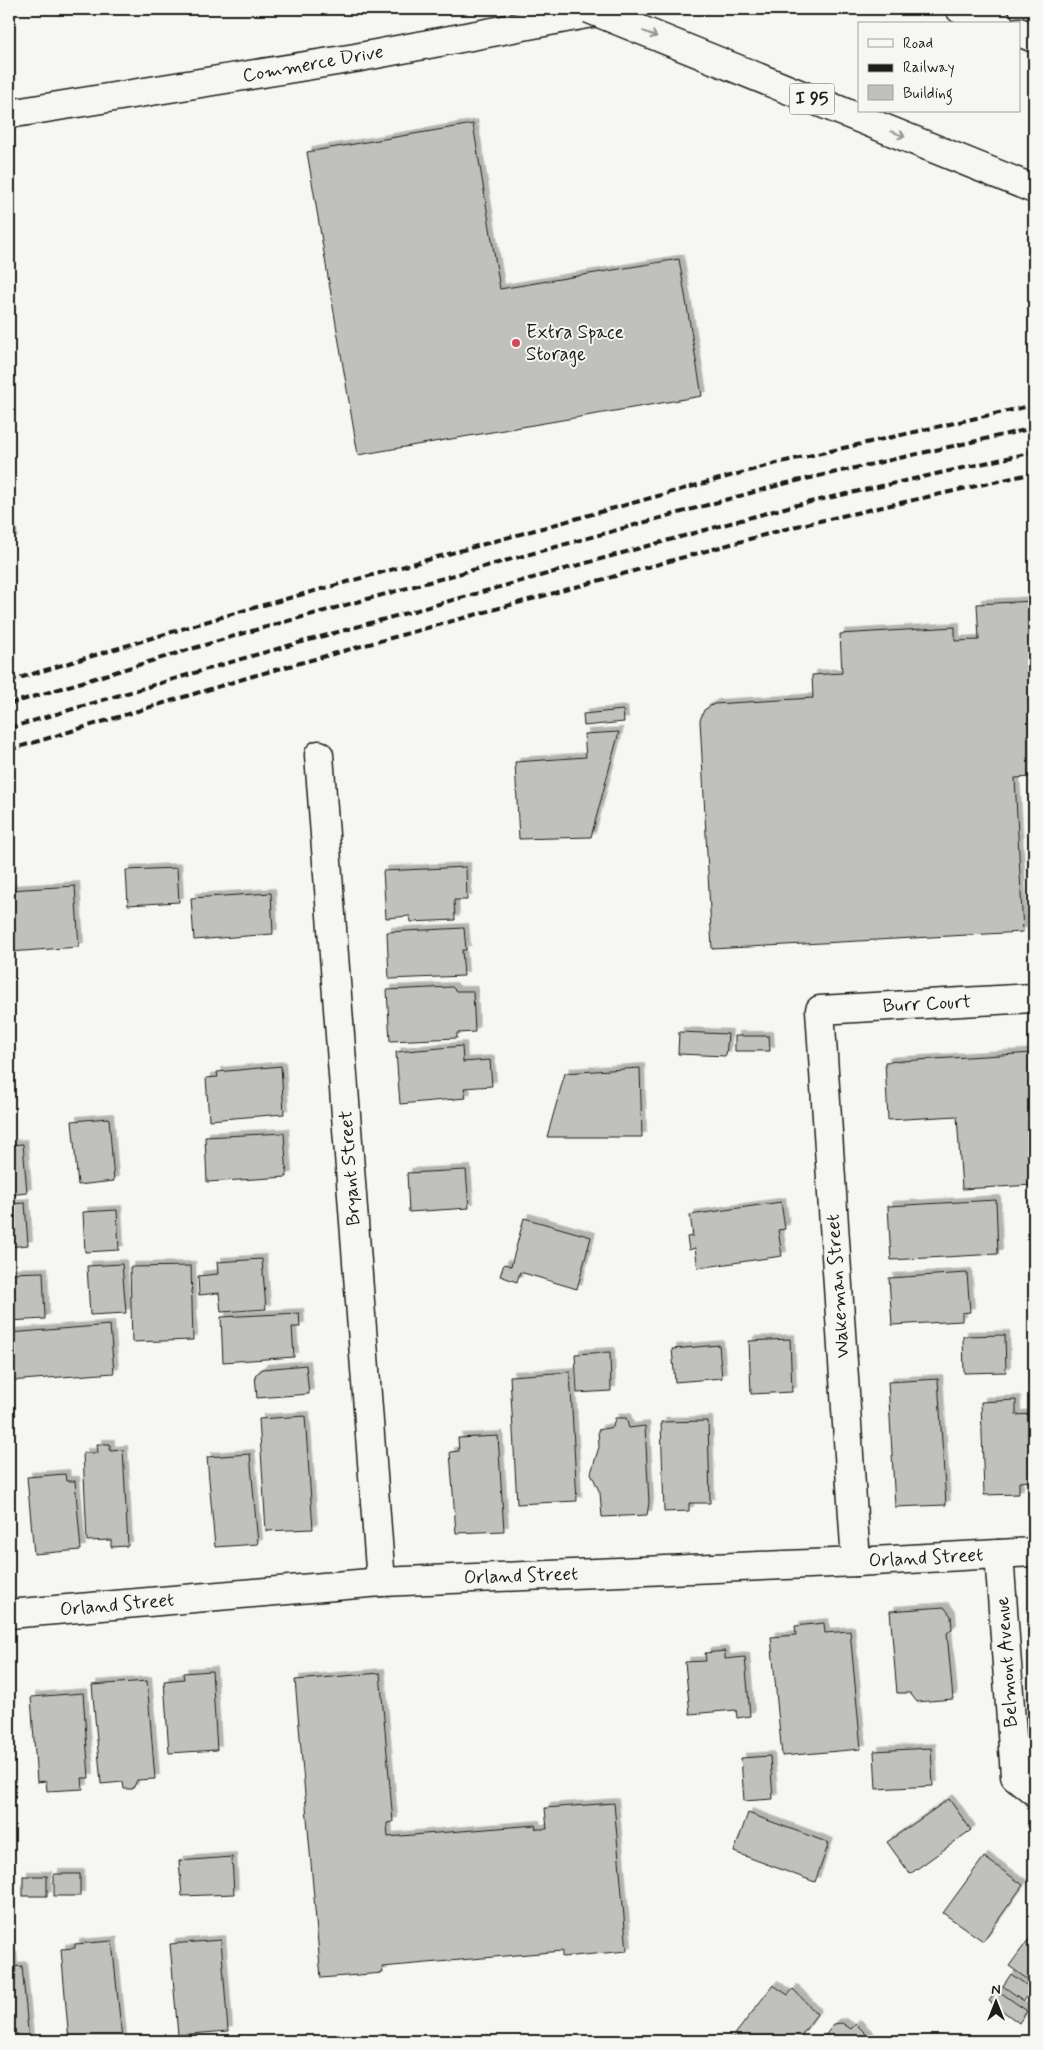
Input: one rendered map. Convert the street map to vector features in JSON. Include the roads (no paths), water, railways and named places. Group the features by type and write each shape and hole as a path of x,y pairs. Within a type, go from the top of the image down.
{"main road":[{"name":"I 95","path":"589,9 1034,189"},
{"name":"Commerce Drive","path":"9,114 355,58 617,9"},
{"path":"960,9 994,22"},
{"path":"1020,32 1034,38"},
{"name":"Bryant Street","path":"319,755 380,1582"},
{"name":"Burr Court","path":"820,1010 1034,998"},
{"name":"Wakeman Street","path":"820,1010 856,1562"},
{"name":"Orland Street","path":"9,1614 380,1582 856,1562 1034,1552"},
{"name":"Belmont Avenue","path":"999,1554 1015,1776 1034,1791"}],"railway":[{"path":"9,681 235,613 777,463 1034,405"},
{"path":"9,704 241,634 783,484 1034,428"},
{"path":"9,728 248,657 788,507 1034,452"},
{"path":"9,750 253,676 793,527 1034,473"}],"place":[{"name":"Extra Space Storage","path":"516,343"}]}
